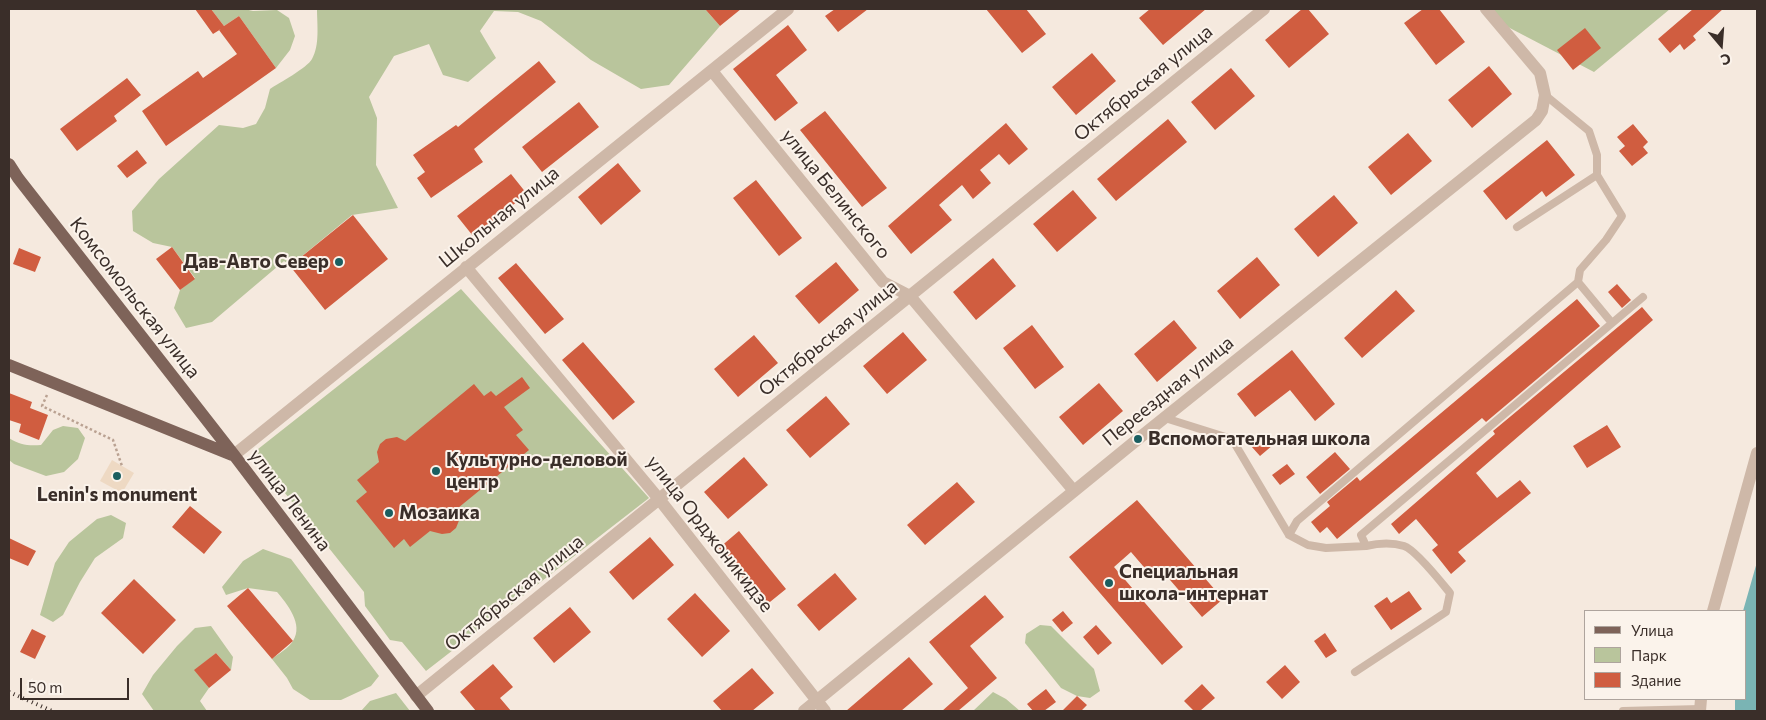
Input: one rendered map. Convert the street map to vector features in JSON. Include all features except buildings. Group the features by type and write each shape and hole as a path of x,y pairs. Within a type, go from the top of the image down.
{"main road":[{"name":"Комсомольская улица","path":"9,164 234,455"},
{"name":"улица Ленина","path":"9,365 234,455 428,711"}],"street":[{"name":"Школьная улица","path":"234,455 788,9"},
{"name":"Октябрьская улица","path":"416,696 1264,9"},
{"path":"1486,9 1540,73 1546,95"},
{"name":"улица Белинского","path":"712,71 883,282 910,296 1074,491"},
{"name":"Переездная улица","path":"804,711 1164,418 1529,127 1542,111 1546,95"},
{"name":"улица Орджоникидзе","path":"466,267 659,499 825,711"},
{"path":"1713,610 1757,454"}],"lane":[{"path":"1289,536 1298,521 1578,282 1580,270 1606,240 1622,216 1597,175 1597,155 1589,131 1546,95"},
{"path":"1517,227 1597,175"},
{"path":"1578,282 1612,323"},
{"path":"1366,546 1361,535 1643,298"},
{"path":"1164,418 1232,439 1289,536 1308,545 1326,548 1366,546 1381,543 1406,546 1421,559 1450,593 1446,612 1355,672"},
{"path":"1623,711 1700,706"}],"path":[{"path":"48,392 42,406 110,437 115,444 122,466"}],"green space":[{"path":"211,9 277,10 289,18 295,36 290,50 276,68 239,16 224,26"},
{"path":"317,9 705,9 720,26 669,85 641,89 591,60 541,21 518,12 494,11 480,31 496,58 468,82 443,75 429,44 394,56 369,97 377,118 376,165 398,208 352,215 290,266 284,261 212,322 186,328 174,308 180,290 195,278 172,247 153,243 133,231 132,211 159,179 219,125 243,128 256,124 265,108 270,89 299,71 312,59 317,41"},
{"path":"1492,9 1670,9 1594,72 1504,25"},
{"path":"461,289 649,498 426,671 402,642 390,640 365,606 364,592 253,453"},
{"path":"63,426 78,428 85,438 78,459 64,472 46,476 14,464 9,460 9,438 24,444 41,445 53,430"},
{"path":"111,515 126,523 123,538 95,558 63,615 53,622 40,615 55,563 69,542 97,519"},
{"path":"263,549 291,559 379,676 371,686 341,700 310,700 293,689 272,659 289,646 296,635 297,628 293,615 285,602 277,592 248,588 226,595 222,587 243,561"},
{"path":"1040,625 1051,626 1094,669 1100,691 1090,698 1077,696 1061,688 1025,643 1026,634"},
{"path":"211,626 233,657 231,670 216,653 195,670 209,688 200,701 207,711 154,711 142,694 153,675 195,628"},
{"path":"993,692 1006,699 1020,711 973,711"},
{"path":"396,693 410,711 361,711 370,701"}],"shaded area":[{"path":"112,460 134,473 122,493 100,481"}],"water":[{"path":"1757,562 1757,711 1735,711 1735,700 1746,700 1746,610 1743,610"}],"railway":[{"path":"9,692 52,711"}],"place":[{"name":"Дав-Авто Север","path":"339,262"},
{"name":"Вспомогательная школа","path":"1138,439"},
{"name":"Культурно-деловой центр","path":"436,471"},
{"name":"Lenin's monument","path":"117,476"},
{"name":"Мозаика","path":"389,513"},
{"name":"Специальная школа-интернат","path":"1109,583"}]}
